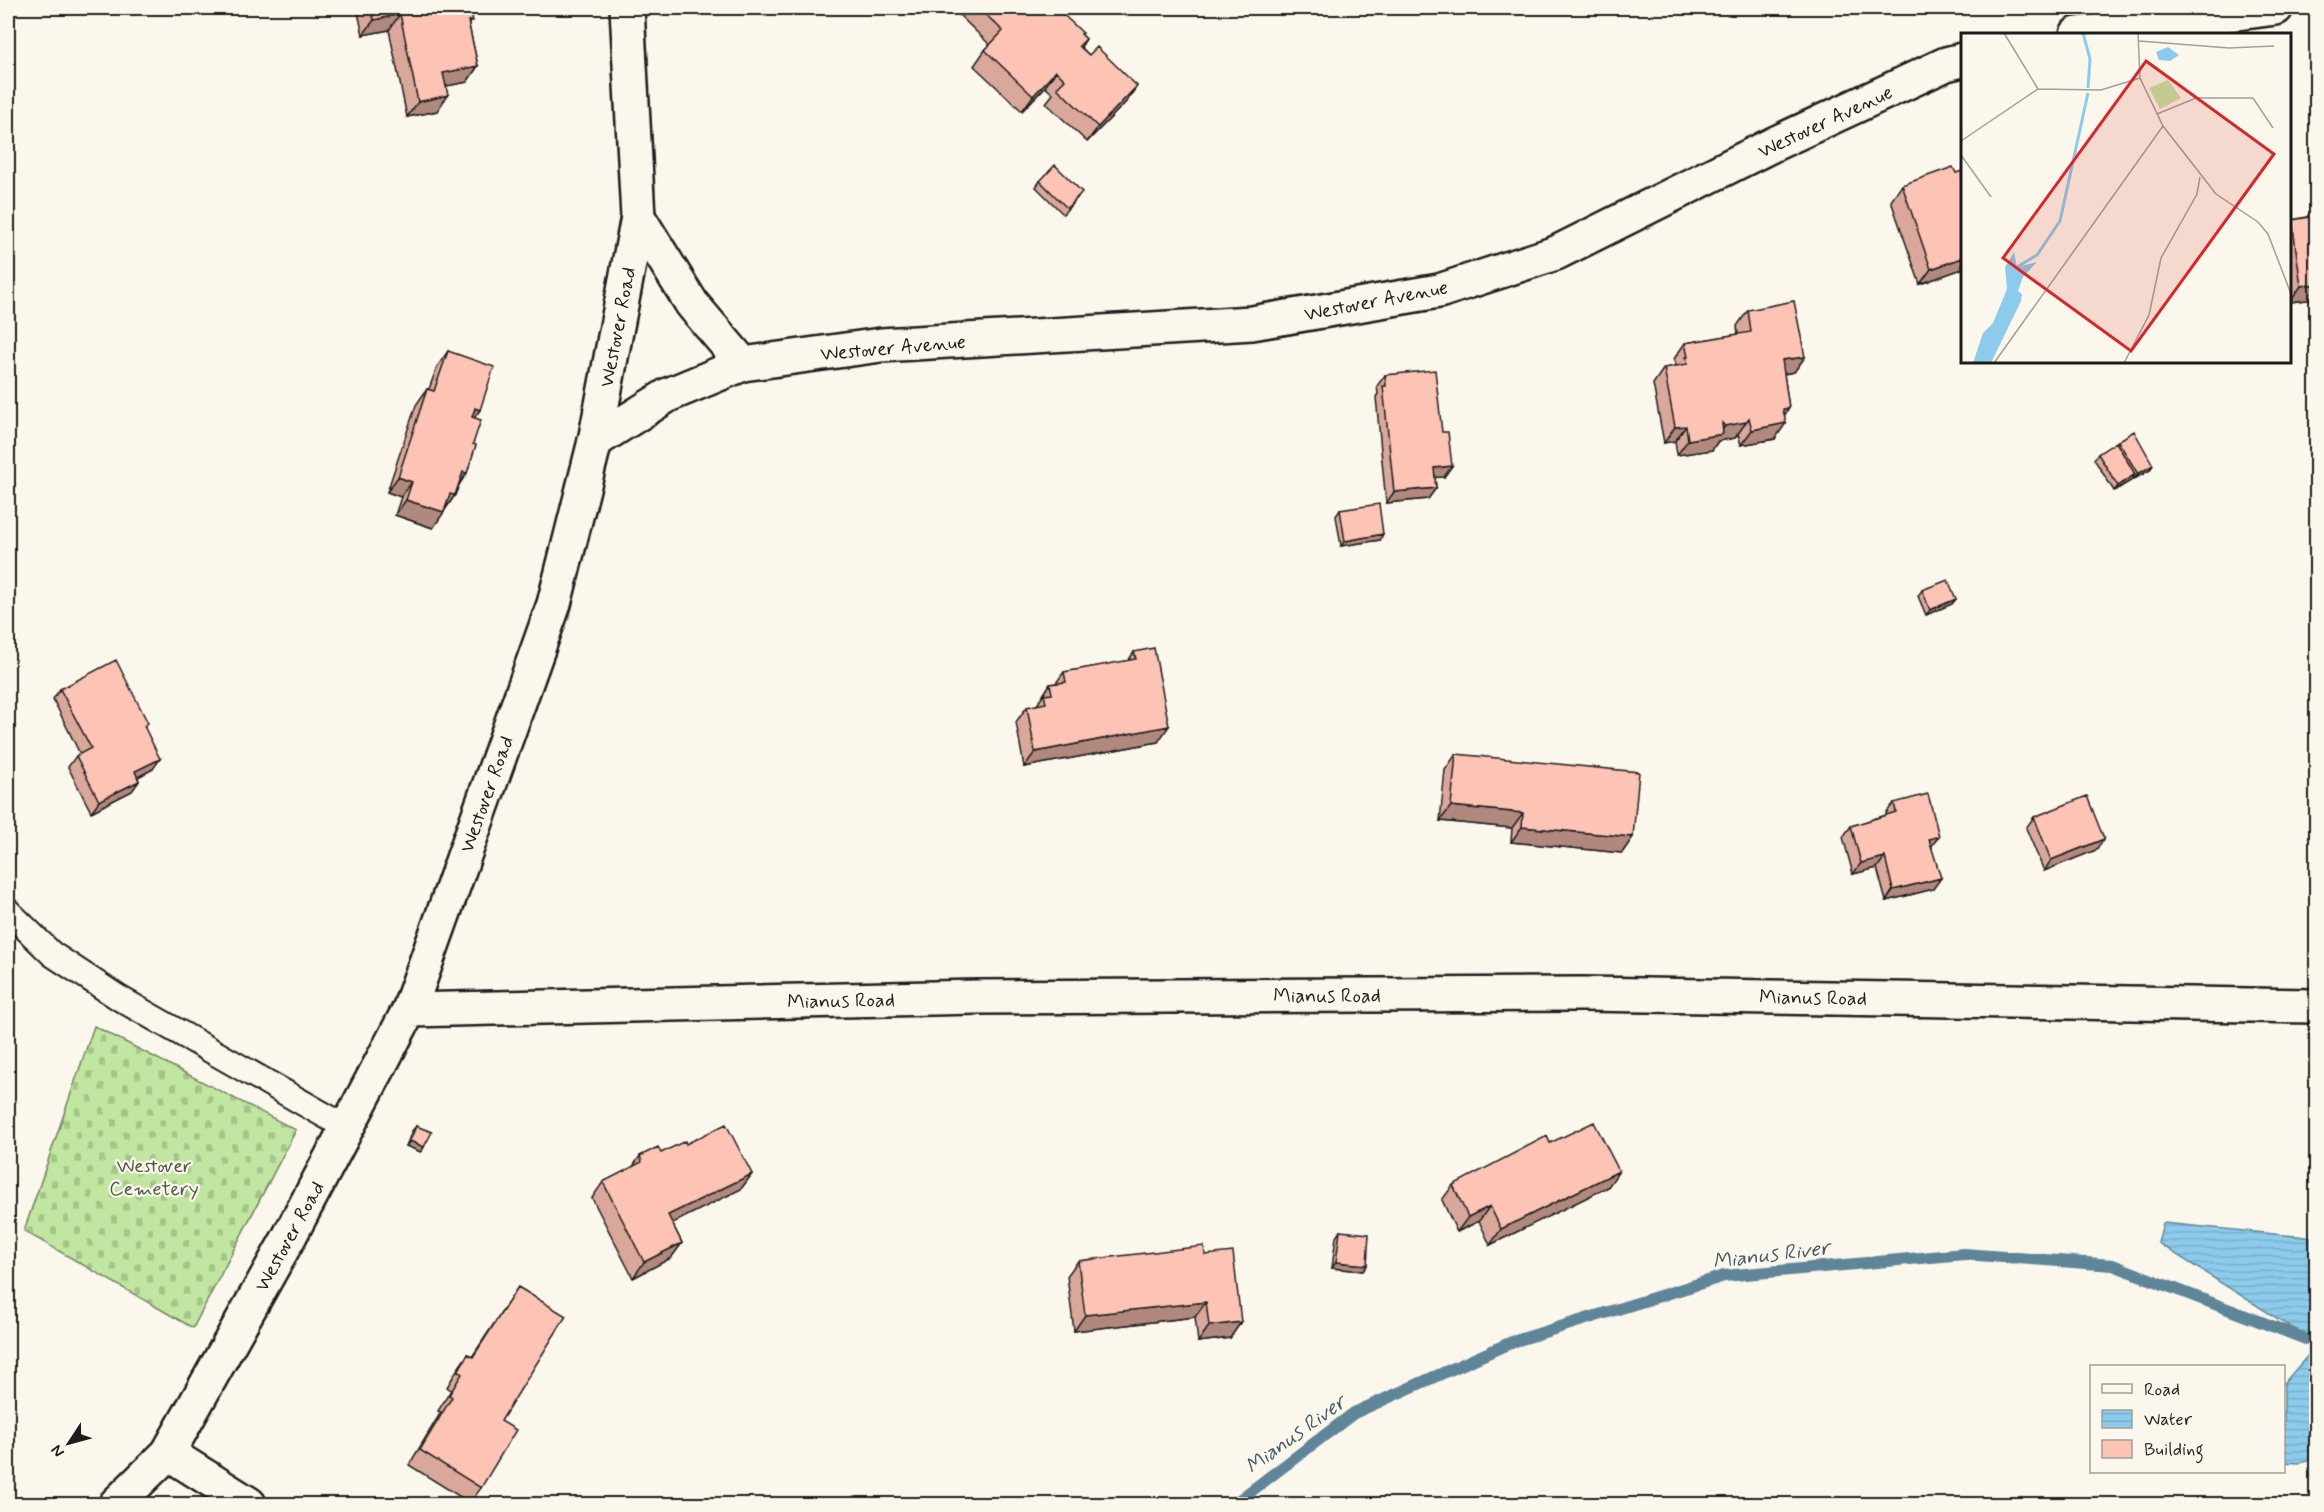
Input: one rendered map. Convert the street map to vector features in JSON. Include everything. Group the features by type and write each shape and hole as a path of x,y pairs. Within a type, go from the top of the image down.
{"street":[{"name":"Westover Road","path":"116,1504 168,1453 288,1239 409,1010 554,604 595,441 638,217 627,8"},
{"path":"2085,33 2276,8"},
{"name":"Westover Avenue","path":"595,441 668,395 743,364 881,345 1252,323 1439,291 1556,253 1776,143 1946,64 1961,60"},
{"path":"638,217 692,304 743,364"},
{"name":"Mianus Road","path":"409,1010 977,997 1583,994 2246,1003 2316,1006"},
{"path":"168,1453 249,1504"}],"lane":[{"path":"8,911 52,954 119,998 347,1128"}],"green space":[{"name":"Westover Cemetery","path":"94,1026 296,1130 193,1328 24,1231"}],"water":[{"path":"2163,1223 2316,1238 2316,1343 2158,1243"},
{"path":"2316,1346 2316,1459 2299,1463 2285,1462 2285,1382"}],"building":[{"path":"371,8 470,8 473,21 468,21 478,66 443,73 448,95 418,102 400,14 374,20"},
{"path":"979,8 1056,8 1083,33 1081,34 1086,39 1079,46 1089,55 1097,47 1137,86 1098,127 1057,88 1065,80 1056,71 1033,96 985,50 1003,31"},
{"path":"1055,165 1082,192 1067,208 1040,181"},
{"path":"1953,167 1956,173 1961,171 1961,258 1931,269 1902,185"},
{"path":"2316,216 2316,284 2301,286 2292,220"},
{"path":"1794,301 1805,357 1782,360 1789,408 1783,409 1786,423 1752,430 1749,418 1746,422 1725,426 1722,423 1723,434 1688,440 1686,426 1675,427 1664,368 1688,364 1685,343 1751,332 1748,310"},
{"path":"448,351 494,367 480,410 475,408 472,417 481,420 467,473 463,472 455,495 450,494 444,512 406,500 412,482 398,477 427,389 434,391"},
{"path":"1435,370 1442,432 1448,432 1452,466 1434,468 1436,488 1394,492 1383,386 1386,386 1385,375"},
{"path":"2134,431 2153,465 2138,474 2118,441"},
{"path":"2116,442 2135,474 2118,486 2098,454"},
{"path":"1379,504 1383,534 1345,541 1340,510"},
{"path":"1948,580 1956,599 1930,610 1922,590"},
{"path":"1154,648 1169,726 1035,752 1027,707 1046,703 1044,695 1052,694 1050,684 1066,682 1064,672 1136,659 1134,652"},
{"path":"116,660 148,723 144,726 160,759 135,771 139,781 99,801 76,756 91,748 60,689"},
{"path":"1456,754 1639,772 1633,837 1522,827 1523,813 1451,806"},
{"path":"1928,794 1939,836 1929,839 1941,878 1893,890 1885,857 1861,863 1851,826 1896,812 1894,803"},
{"path":"2087,796 2104,839 2051,860 2034,817"},
{"path":"1594,1122 1619,1171 1501,1229 1490,1206 1468,1217 1453,1185 1547,1136 1550,1143"},
{"path":"726,1124 752,1174 668,1215 682,1243 644,1262 603,1182 642,1162 640,1156 658,1147 661,1153 685,1141 686,1144"},
{"path":"416,1126 432,1132 424,1147 410,1141"},
{"path":"1340,1231 1369,1234 1367,1265 1336,1262"},
{"path":"1204,1246 1205,1255 1233,1252 1241,1322 1209,1326 1206,1302 1085,1315 1078,1261"},
{"path":"518,1287 566,1316 501,1421 516,1430 481,1488 420,1450 452,1397 449,1395 462,1374 458,1371 468,1354 473,1357"}],"waterway":[{"name":"Mianus River","path":"1234,1504 1354,1413 1512,1342 1724,1276 1964,1254 2113,1265 2316,1343"}]}
